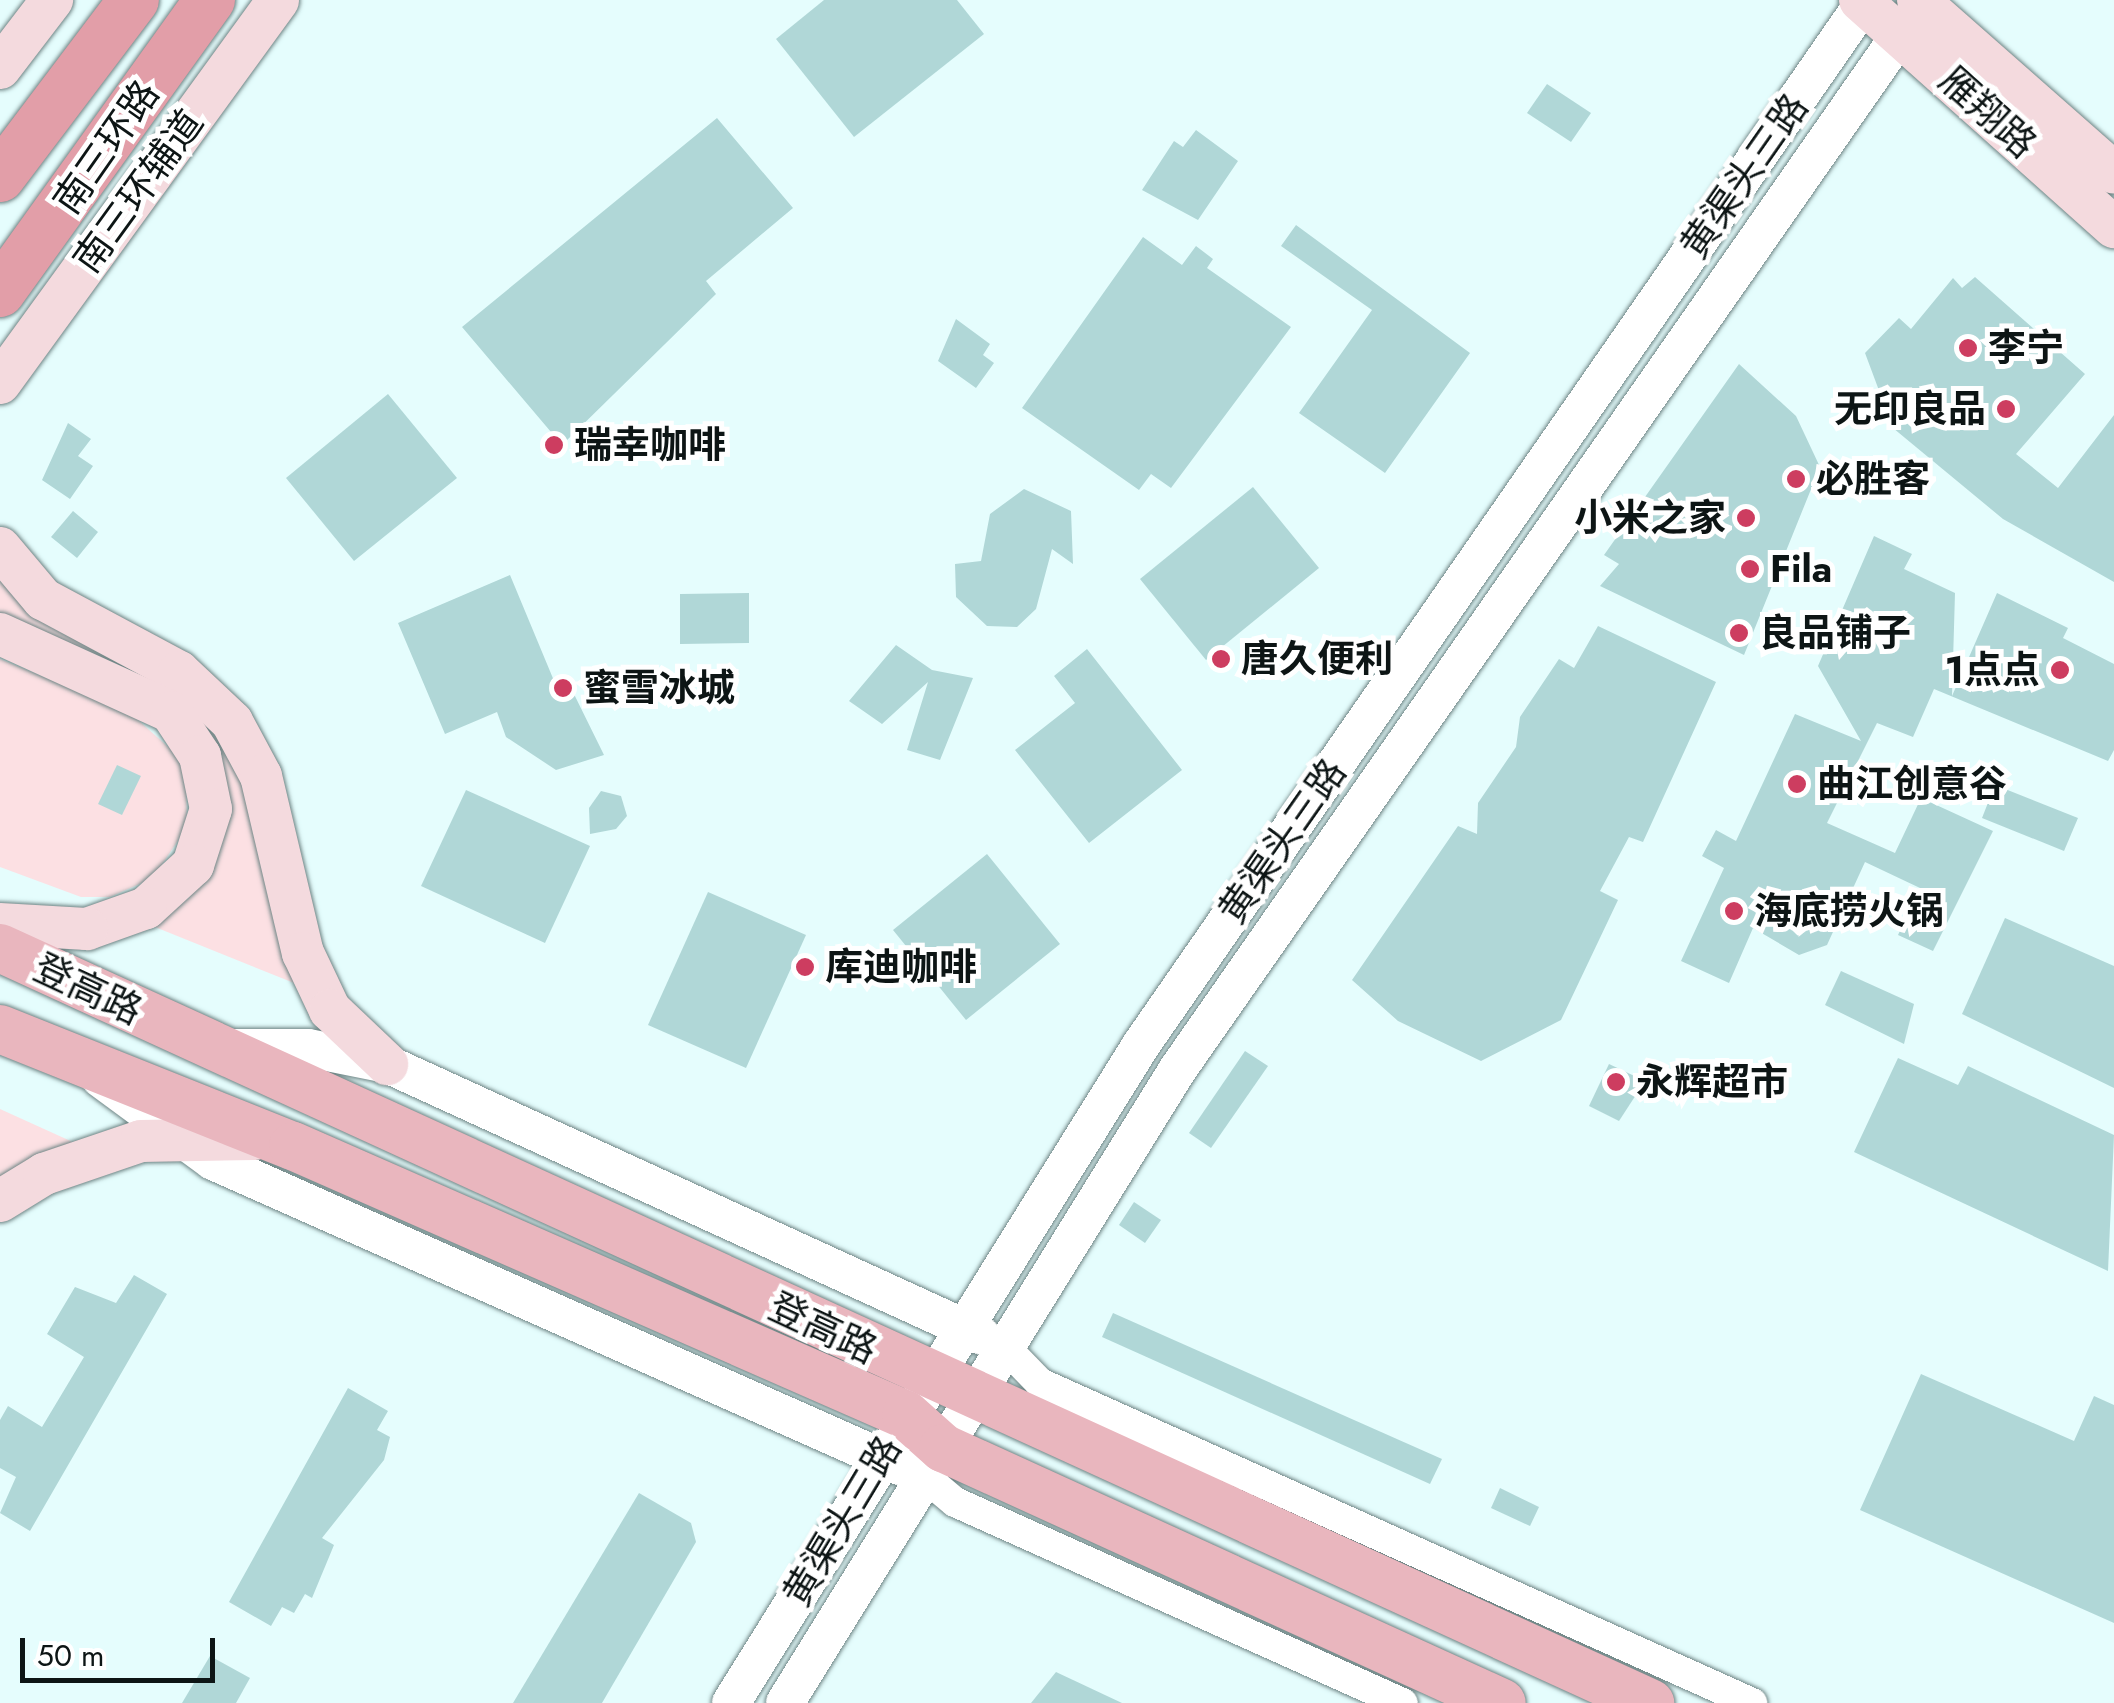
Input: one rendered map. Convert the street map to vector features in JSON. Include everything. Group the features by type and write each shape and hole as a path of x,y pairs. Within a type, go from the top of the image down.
{"highway":[{"name":"南三环路","path":"0,176 134,0"},
{"name":"南三环路","path":"0,292 210,0"}],"main road":[{"path":"0,68 52,0"},
{"name":"南三环辅道","path":"0,383 278,0"},
{"name":"雁翔路","path":"1863,1 1914,12 2114,173"},
{"name":"雁翔路","path":"1914,12 2114,227"},
{"path":"0,416 38,327"},
{"path":"0,548 43,599 179,672 232,722 262,776 309,967 330,1010 387,1064"},
{"path":"0,634 171,712 200,756 211,810 193,865 146,908 87,929 0,924"},
{"name":"登高路","path":"0,948 121,1000 205,1050 935,1396"},
{"name":"登高路","path":"0,1029 935,1396 1650,1703"},
{"path":"0,1201 78,1160 174,1136 294,1146"},
{"name":"登高路","path":"935,1396 934,1463 1502,1703"}],"street":[{"name":"黄渠头三路","path":"935,1396 963,1327 1140,1044 1863,1"},
{"name":"黄渠头三路","path":"731,1703 880,1457 935,1396 1003,1345 1178,1069 1914,12"},
{"path":"205,1050 271,1044 387,1064 1003,1345 1040,1383 1752,1703"},
{"path":"74,1059 174,1136 880,1457 934,1463 955,1502 1403,1703"},
{"name":"黄渠头三路","path":"785,1703 934,1463"}],"shaded area":[{"path":"0,576 158,674 238,754 299,985 150,925 189,898 221,841 157,683 0,616"},
{"path":"0,659 129,712 175,753 186,777 187,827 153,878 110,897 81,897 0,867"},
{"path":"0,1109 86,1148 0,1188"}],"building":[{"path":"824,0 957,0 984,34 854,137 776,39"},
{"path":"1547,84 1591,113 1571,142 1527,113"},
{"path":"717,118 793,208 706,281 716,294 562,445 462,327"},
{"path":"1196,130 1238,161 1198,220 1142,190 1174,141 1183,147"},
{"path":"1296,225 1470,353 1385,473 1299,413 1372,310 1281,246"},
{"path":"1143,237 1182,265 1196,246 1213,259 1207,268 1291,327 1171,488 1151,474 1139,490 1022,408"},
{"path":"1975,277 2085,374 2016,454 2058,488 2114,415 2114,582 2003,519 1893,428 1865,353 1899,318 1911,329 1953,278 1962,288"},
{"path":"956,319 990,344 983,355 994,363 976,388 938,361"},
{"path":"1739,364 1796,416 1820,467 1744,655 1600,586 1619,564 1604,555"},
{"path":"388,394 457,478 354,561 286,478"},
{"path":"68,423 91,439 78,456 93,466 70,499 42,480"},
{"path":"1253,487 1319,568 1206,660 1140,579"},
{"path":"1024,489 1071,511 1073,564 1052,549 1036,609 1017,627 987,626 956,597 955,564 981,561 990,514"},
{"path":"73,511 98,532 77,558 51,537"},
{"path":"1874,536 1912,554 1904,569 1955,593 1952,696 1997,593 2068,628 2063,638 2114,664 2114,750 2108,761 1934,689 1913,737 1877,723 1827,823 1895,853 1921,798 1993,831 1933,951 1898,935 1920,888 1865,862 1827,945 1799,955 1753,928 1729,983 1681,961 1724,868 1702,856 1716,830 1736,841 1795,714 1861,741 1818,666"},
{"path":"510,575 557,688 569,684 604,755 556,770 506,737 497,712 445,734 398,623"},
{"path":"749,593 749,643 680,644 680,594"},
{"path":"1598,626 1716,682 1643,842 1629,837 1600,891 1618,900 1561,1020 1481,1061 1398,1021 1352,980 1458,826 1477,834 1478,803 1516,747 1520,717 1559,659 1574,668"},
{"path":"896,645 932,670 973,678 940,760 907,750 928,682 882,724 849,701"},
{"path":"1087,649 1182,770 1089,843 1015,750 1075,703 1054,676"},
{"path":"117,765 141,776 122,815 98,804"},
{"path":"1995,785 2078,818 2064,851 1982,818"},
{"path":"466,790 590,846 545,943 421,886"},
{"path":"601,791 621,796 627,816 616,829 590,834 589,808"},
{"path":"987,854 1060,944 966,1020 893,930"},
{"path":"708,892 806,935 746,1068 648,1025"},
{"path":"2005,918 2114,966 2114,1088 1962,1014"},
{"path":"1841,971 1914,1004 1904,1044 1825,1005"},
{"path":"1245,1051 1268,1066 1211,1148 1189,1133"},
{"path":"1898,1058 1958,1085 1968,1066 2114,1135 2108,1271 1854,1152"},
{"path":"1609,1064 1645,1081 1619,1121 1589,1106"},
{"path":"1134,1202 1161,1220 1145,1243 1119,1225"},
{"path":"134,1275 167,1294 30,1531 0,1513 16,1477 0,1468 0,1420 8,1406 42,1427 84,1357 47,1334 75,1287 116,1303"},
{"path":"1113,1313 1442,1459 1430,1484 1102,1337"},
{"path":"1921,1374 2074,1441 2094,1396 2114,1405 2114,1623 1860,1510"},
{"path":"348,1388 388,1411 377,1430 390,1437 384,1460 322,1538 334,1545 312,1598 305,1594 294,1613 282,1607 271,1626 229,1602"},
{"path":"1500,1488 1539,1507 1530,1526 1491,1508"},
{"path":"639,1493 691,1523 696,1542 602,1703 513,1703"},
{"path":"210,1656 250,1678 236,1703 182,1703"},
{"path":"1056,1672 1122,1703 1031,1703"}],"place":[{"name":"李宁","path":"1968,348"},
{"name":"无印良品","path":"2006,409"},
{"name":"瑞幸咖啡","path":"554,445"},
{"name":"必胜客","path":"1796,479"},
{"name":"小米之家","path":"1746,518"},
{"name":"Fila","path":"1750,569"},
{"name":"良品铺子","path":"1739,633"},
{"name":"唐久便利","path":"1221,659"},
{"name":"1点点","path":"2060,670"},
{"name":"蜜雪冰城","path":"563,688"},
{"name":"曲江创意谷","path":"1797,784"},
{"name":"海底捞火锅","path":"1734,911"},
{"name":"库迪咖啡","path":"805,967"},
{"name":"永辉超市","path":"1616,1082"}]}
